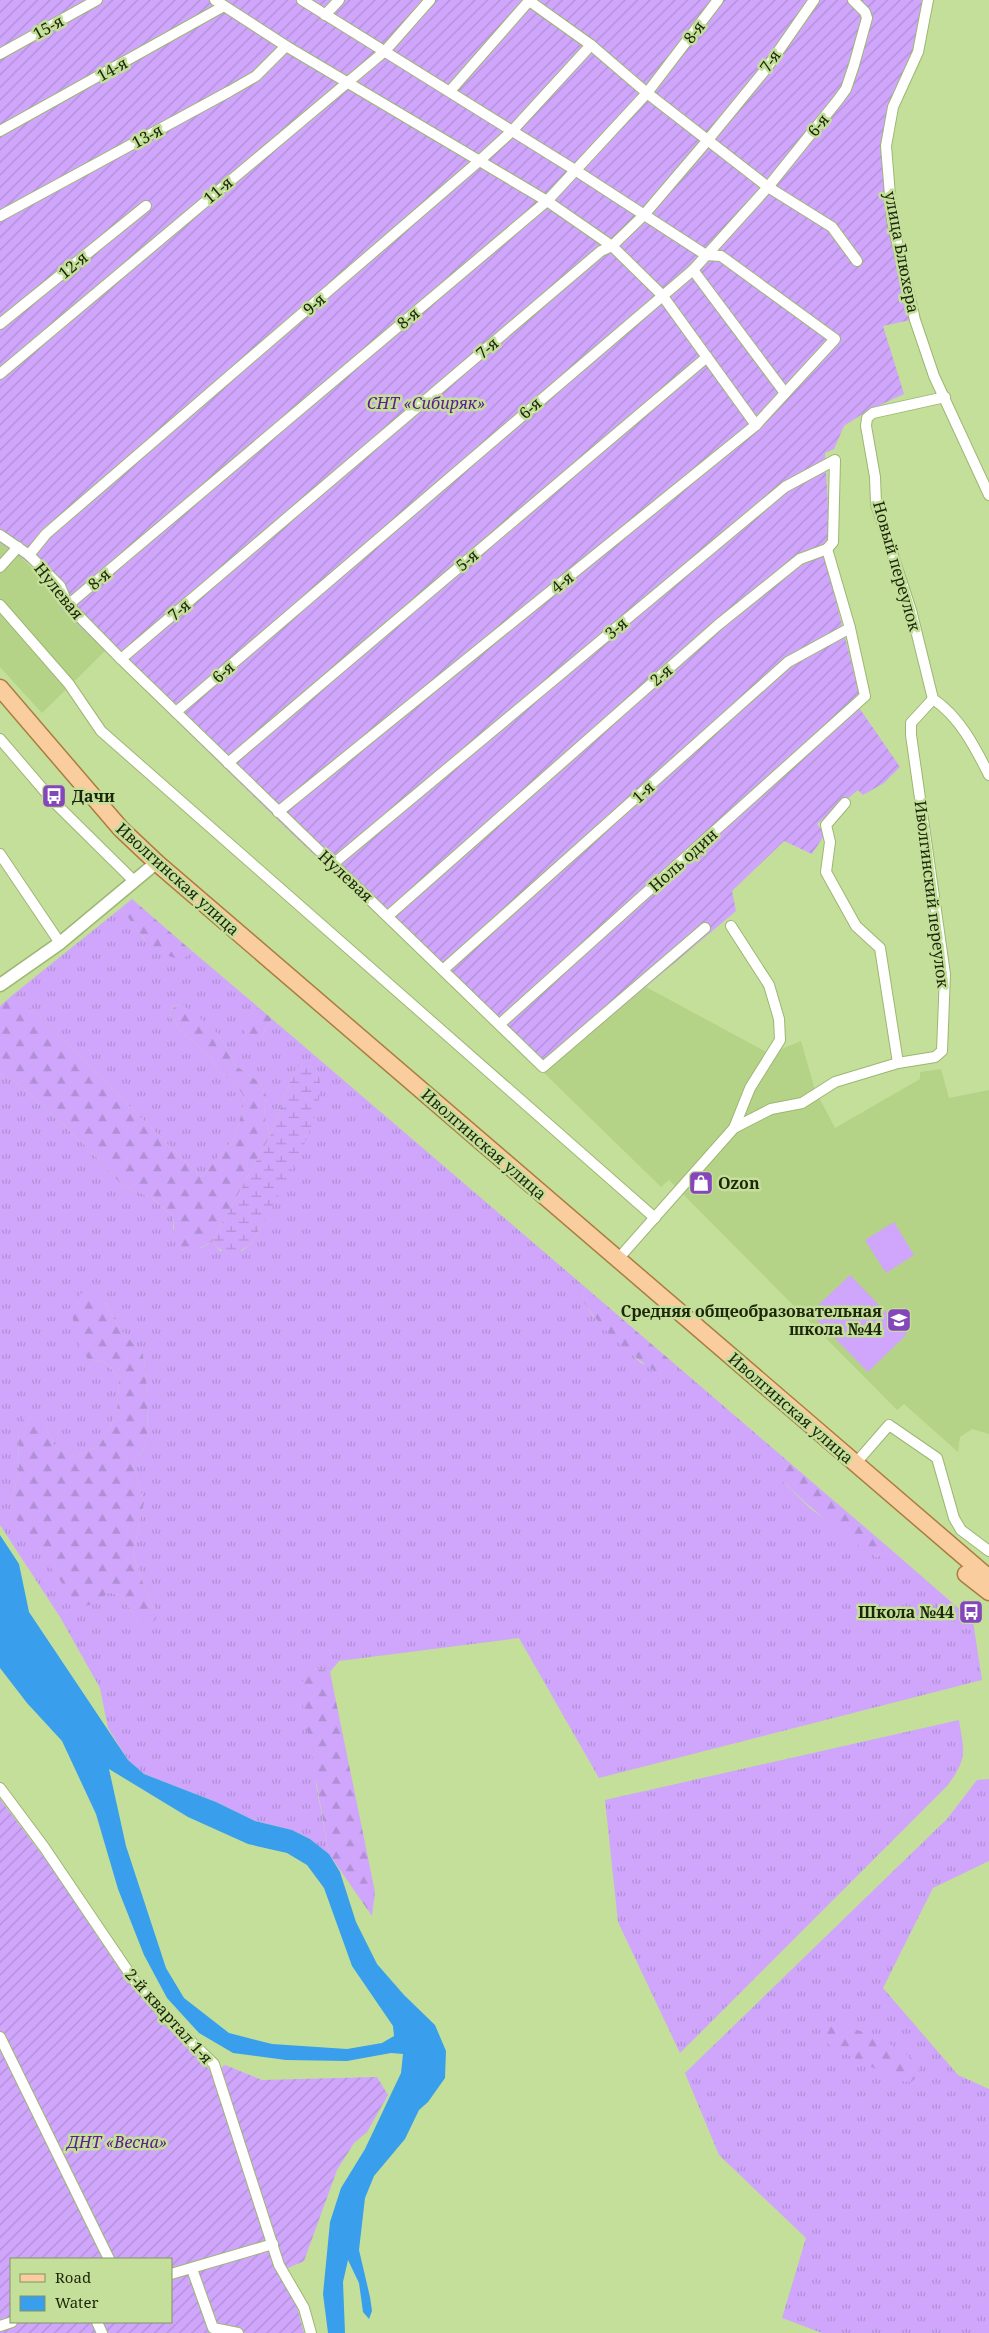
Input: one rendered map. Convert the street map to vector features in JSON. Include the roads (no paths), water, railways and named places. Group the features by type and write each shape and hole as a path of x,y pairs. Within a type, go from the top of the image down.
{"main road":[{"name":"Иволгинская улица","path":"0,688 121,829 157,863 989,1578"},
{"name":"Иволгинская улица","path":"0,703 114,834 150,868 989,1592"}],"street":[{"name":"15-я","path":"0,54 96,0"},
{"path":"215,0 286,46 478,162 547,201 612,246 662,295 756,425"},
{"path":"302,0 450,91 511,132 575,170 642,216 706,255"},
{"path":"325,15 339,0"},
{"name":"11-я","path":"0,374 385,51 430,0"},
{"path":"450,91 528,0 591,45 647,93 768,187 832,227 857,261"},
{"name":"8-я","path":"68,605 547,201 647,93 718,0"},
{"name":"7-я","path":"121,659 601,251 612,246 642,216 707,141 766,69 814,0"},
{"name":"6-я","path":"176,712 693,270 768,187 846,89 867,18 865,12 854,0"},
{"name":"улица Блюхера","path":"928,0 918,52 894,106 886,146 892,220 915,320 934,376 945,396 989,495"},
{"name":"14-я","path":"0,131 224,6"},
{"name":"9-я","path":"29,555 46,534 478,162 511,132 591,45"},
{"name":"13-я","path":"0,216 256,76 286,46"},
{"name":"12-я","path":"0,324 146,206"},
{"name":"4-я","path":"278,812 756,425 835,339 721,256 706,255"},
{"path":"693,270 785,393"},
{"name":"5-я","path":"228,763 707,357"},
{"name":"Новый переулок","path":"933,699 911,610 876,504 875,477 866,426 867,418 873,414 945,396"},
{"name":"3-я","path":"333,864 786,487 835,460 833,542 828,549"},
{"name":"Нулевая","path":"0,535 29,555 60,586 68,605 121,659 543,1067 705,928"},
{"path":"0,567 18,547"},
{"path":"828,549 850,628"},
{"name":"2-я","path":"388,916 718,625 800,559 828,549"},
{"path":"0,605 69,684 101,731 654,1218"},
{"name":"Ноль один","path":"500,1024 865,696 850,628"},
{"name":"1-я","path":"444,970 788,662 850,628"},
{"path":"933,699 948,709 976,749 989,775"},
{"name":"Иволгинский переулок","path":"734,1128 772,1109 802,1103 835,1082 898,1063 935,1057 942,1051 946,974 911,734 911,724 933,699"},
{"path":"0,739 54,802 134,881"},
{"path":"845,803 826,825 830,842 826,872 856,926 880,948 898,1063"},
{"path":"0,854 60,943"},
{"path":"0,985 60,943 150,868"},
{"name":"Иволгинский переулок","path":"618,1259 734,1128 750,1088 780,1040 779,1020 769,985 731,926"},
{"path":"855,1464 889,1425 937,1458 954,1518 961,1530 989,1551"},
{"name":"2-й квартал 1-я","path":"0,1788 44,1847 134,1980 170,2022 214,2064 279,2264 304,2308 311,2333"},
{"path":"0,2037 109,2258"},
{"path":"172,2274 272,2244"},
{"path":"192,2269 213,2328 238,2333"}],"water":[{"path":"0,1535 19,1564 29,1612 128,1760 144,1774 216,1802 255,1821 292,1830 310,1839 329,1854 340,1872 356,1922 377,1964 404,1995 435,2025 446,2051 445,2078 428,2102 419,2110 405,2139 374,2176 365,2198 359,2250 372,2311 369,2319 363,2312 359,2283 348,2260 343,2282 345,2333 328,2333 323,2294 330,2222 341,2188 365,2149 401,2073 403,2054 391,2053 347,2061 286,2060 233,2053 199,2033 167,1998 144,1955 118,1889 96,1814 62,1741 27,1703 0,1668","holes":["109,1769 188,1817 248,1844 287,1853 307,1865 324,1888 352,1966 393,2026 394,2036 382,2043 347,2049 272,2044 229,2033 184,1998 166,1968 126,1846"]}],"place":[{"name":"Дачи","path":"54,796"},
{"name":"Ozon","path":"701,1183"},
{"name":"Средняя общеобразовательная школа №44","path":"899,1320"},
{"name":"Школа №44","path":"971,1612"}],"park label":[{"name":"СНТ «Сибиряк»","path":"426,403"},
{"name":"ДНТ «Весна»","path":"117,2142"}]}
